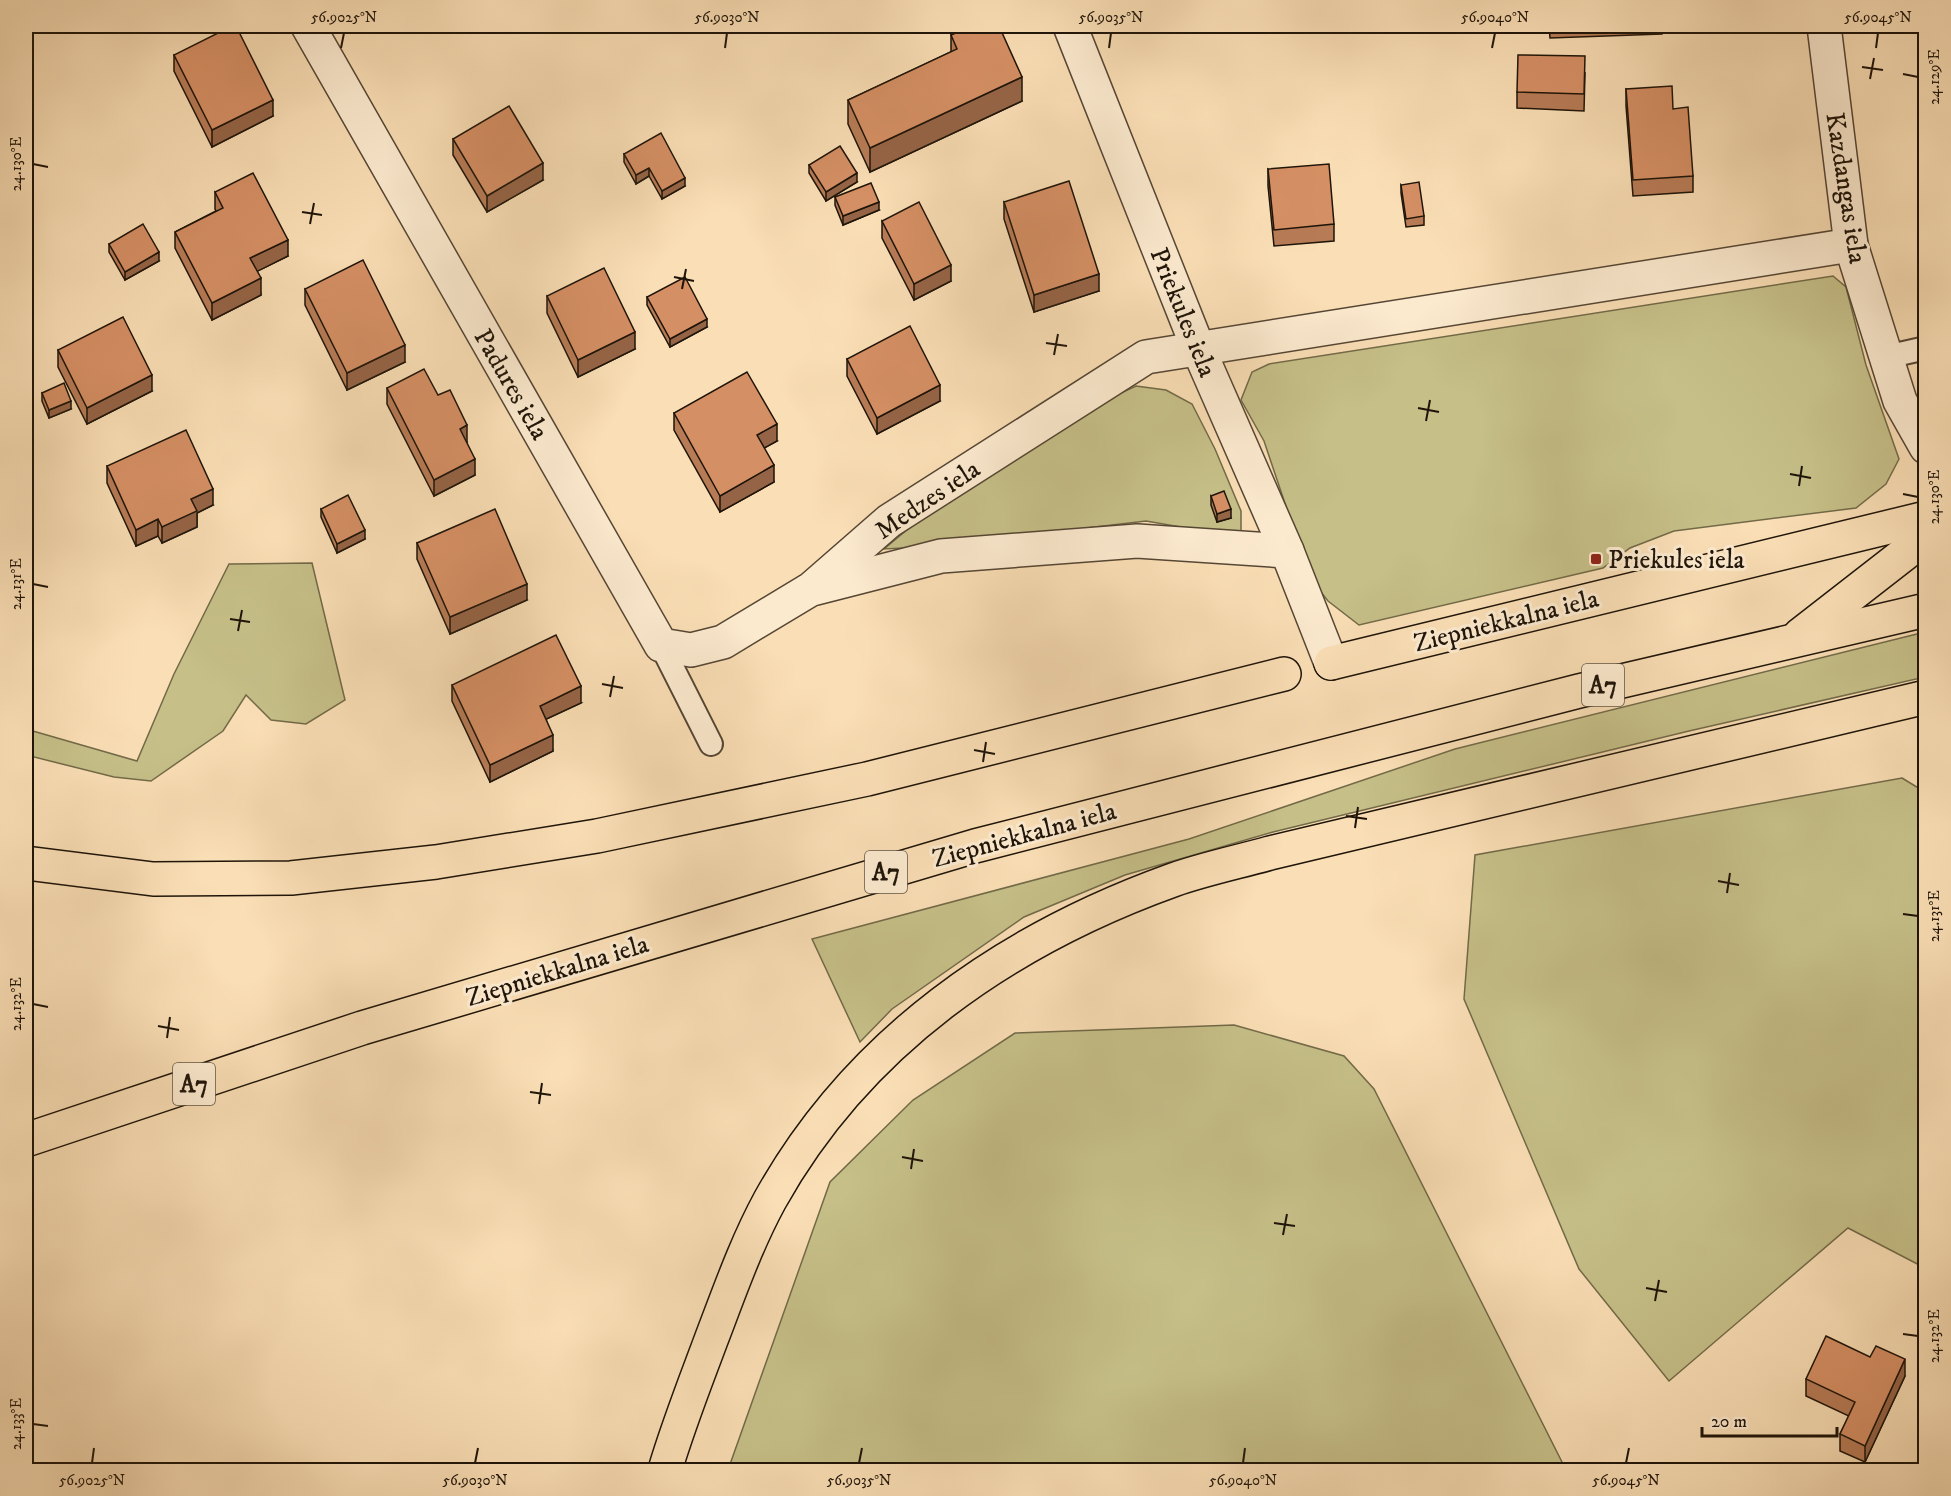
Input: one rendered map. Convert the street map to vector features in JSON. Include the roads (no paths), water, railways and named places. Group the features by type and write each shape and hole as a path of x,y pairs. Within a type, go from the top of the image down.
{"highway":[{"name":"Ziepniekkalna iela","path":"1331,663 1926,518"},
{"name":"Ziepniekkalna iela","path":"1792,641 1926,537"},
{"name":"Ziepniekkalna iela","path":"26,1140 362,1028 975,846 1568,694 1926,610"},
{"path":"26,863 153,879 291,878 436,862 597,836 867,779 1284,674"},
{"path":"665,1470 734,1280 756,1229 792,1164 822,1121 870,1065 930,1010 1006,958 1088,914 1174,880 1270,853 1926,697"}],"street":[{"name":"Padures iela","path":"308,26 661,645"},
{"name":"Priekules iela","path":"1070,26 1198,348 1287,551 1331,663"},
{"name":"Kazdangas iela","path":"1824,26 1851,245 1900,401 1926,447"},
{"name":"Medzes iela","path":"661,645 691,650 723,642 811,589 888,521 1146,357 1851,245"},
{"path":"811,589 941,556 1137,541 1287,551"}],"lane":[{"path":"1886,357 1926,348"},
{"name":"Padures iela","path":"661,645 711,744"}],"place":[{"name":"Priekules iela","path":"1596,559"}]}
